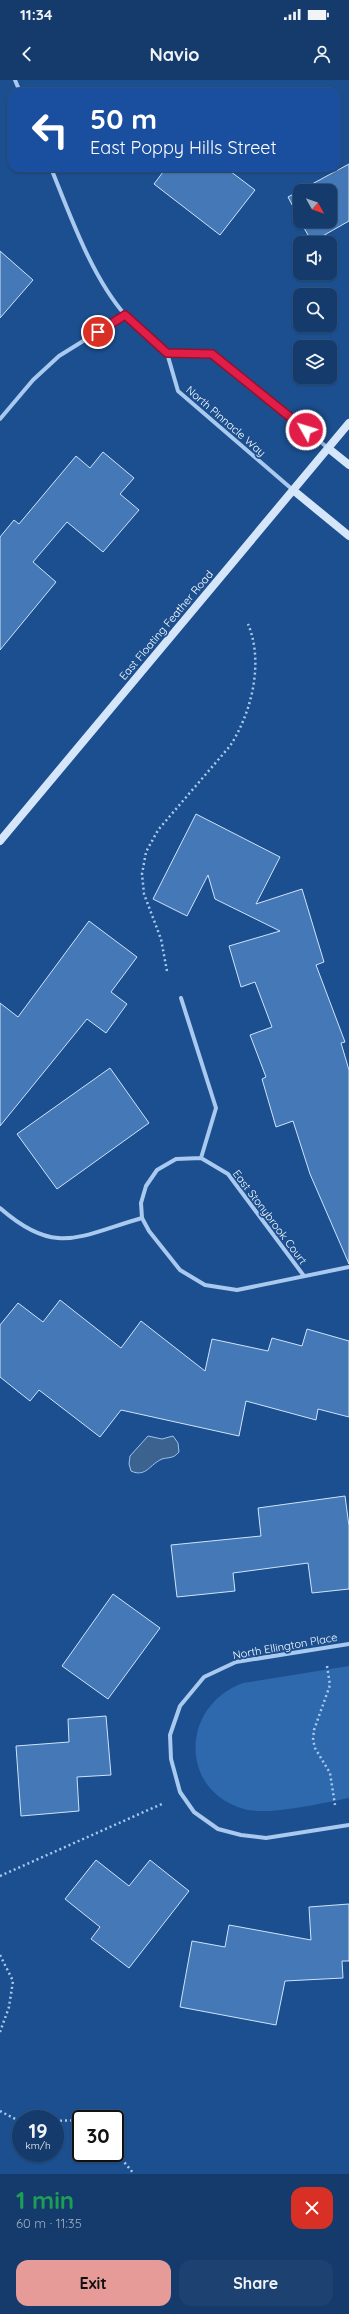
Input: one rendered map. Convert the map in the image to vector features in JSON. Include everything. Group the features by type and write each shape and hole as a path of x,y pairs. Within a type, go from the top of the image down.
{"main road":[{"name":"East Floating Feather Road","path":"0,841 349,423"},
{"path":"328,448 349,465"},
{"path":"293,490 349,536"}],"street":[{"path":"53,172 85,249 98,274 125,315 167,353 212,354 328,448"},
{"path":"0,419 33,380 59,356 125,315"},
{"name":"North Pinnacle Way","path":"167,353 178,391 293,490"},
{"path":"0,1208 19,1225 45,1237 76,1239 142,1218 141,1203 146,1186 157,1170 176,1159 200,1158 216,1108 181,998"},
{"name":"East Stonybrook Court","path":"200,1158 228,1174 304,1276"},
{"name":"East Stonybrook Court","path":"142,1218 149,1231 180,1270 205,1285 237,1290 349,1267"},
{"name":"North Ellington Place","path":"349,1644 236,1662 204,1677 180,1706 170,1734 171,1759 180,1792 194,1812 218,1829 241,1835 266,1838 349,1825"}],"path":[{"path":"168,971 161,939 144,894 142,874 146,852 158,830 230,746 240,731 252,694 256,652 253,636 248,624"},
{"path":"327,1666 330,1685 314,1730 312,1740 330,1773 335,1804"},
{"path":"0,1876 164,1803"},
{"path":"0,1955 13,1981 9,2007 0,2032"},
{"path":"0,2111 12,2117"},
{"path":"124,2161 134,2174"}],"shaded area":[{"path":"148,1436 162,1439 173,1436 178,1443 179,1452 173,1457 158,1461 144,1472 136,1473 131,1471 129,1464 130,1456"},
{"path":"349,1666 349,1798 311,1806 281,1810 254,1811 244,1809 223,1799 208,1785 199,1767 196,1748 198,1728 207,1710 222,1694 243,1683"}],"building":[{"path":"349,164 349,221 337,228 337,184 312,184 334,172 341,172 341,168"},
{"path":"163,172 231,172 255,190 220,235 154,184"},
{"path":"293,194 293,207 288,197"},
{"path":"304,228 337,228 323,236 309,236"},
{"path":"0,251 33,280 0,318"},
{"path":"103,452 134,478 120,494 139,510 103,552 67,522 33,562 56,582 0,650 0,537 14,520 19,524 76,456 90,468"},
{"path":"196,814 280,857 256,904 302,889 324,962 316,965 345,1042 341,1043 349,1070 349,1264 310,1174 293,1121 276,1127 262,1079 266,1077 250,1035 272,1027 255,982 241,987 229,946 280,931 215,899 208,875 187,916 153,899"},
{"path":"89,921 137,957 111,992 127,1004 106,1033 87,1019 0,1126 0,1003 18,1017"},
{"path":"110,1068 149,1123 57,1189 17,1134"},
{"path":"60,1300 121,1348 141,1321 205,1371 212,1339 268,1351 272,1338 302,1346 307,1329 349,1341 349,1417 318,1409 316,1420 246,1401 239,1436 121,1410 100,1437 39,1390 30,1401 0,1377 0,1325 18,1303 43,1322"},
{"path":"345,1496 349,1526 349,1589 312,1593 308,1563 233,1573 235,1591 177,1597 171,1545 261,1536 258,1508"},
{"path":"113,1594 160,1628 108,1699 62,1666"},
{"path":"106,1716 111,1775 77,1777 79,1811 21,1816 16,1746 69,1742 68,1719"},
{"path":"96,1860 129,1886 150,1860 189,1891 129,1968 91,1939 100,1927 65,1899"},
{"path":"349,1904 349,1961 342,1961 343,1978 285,1981 276,2025 180,2007 192,1941 225,1947 229,1925 311,1940 309,1907"}],"route":[{"path":"98,332 125,315 167,353 212,354 306,430"}]}
